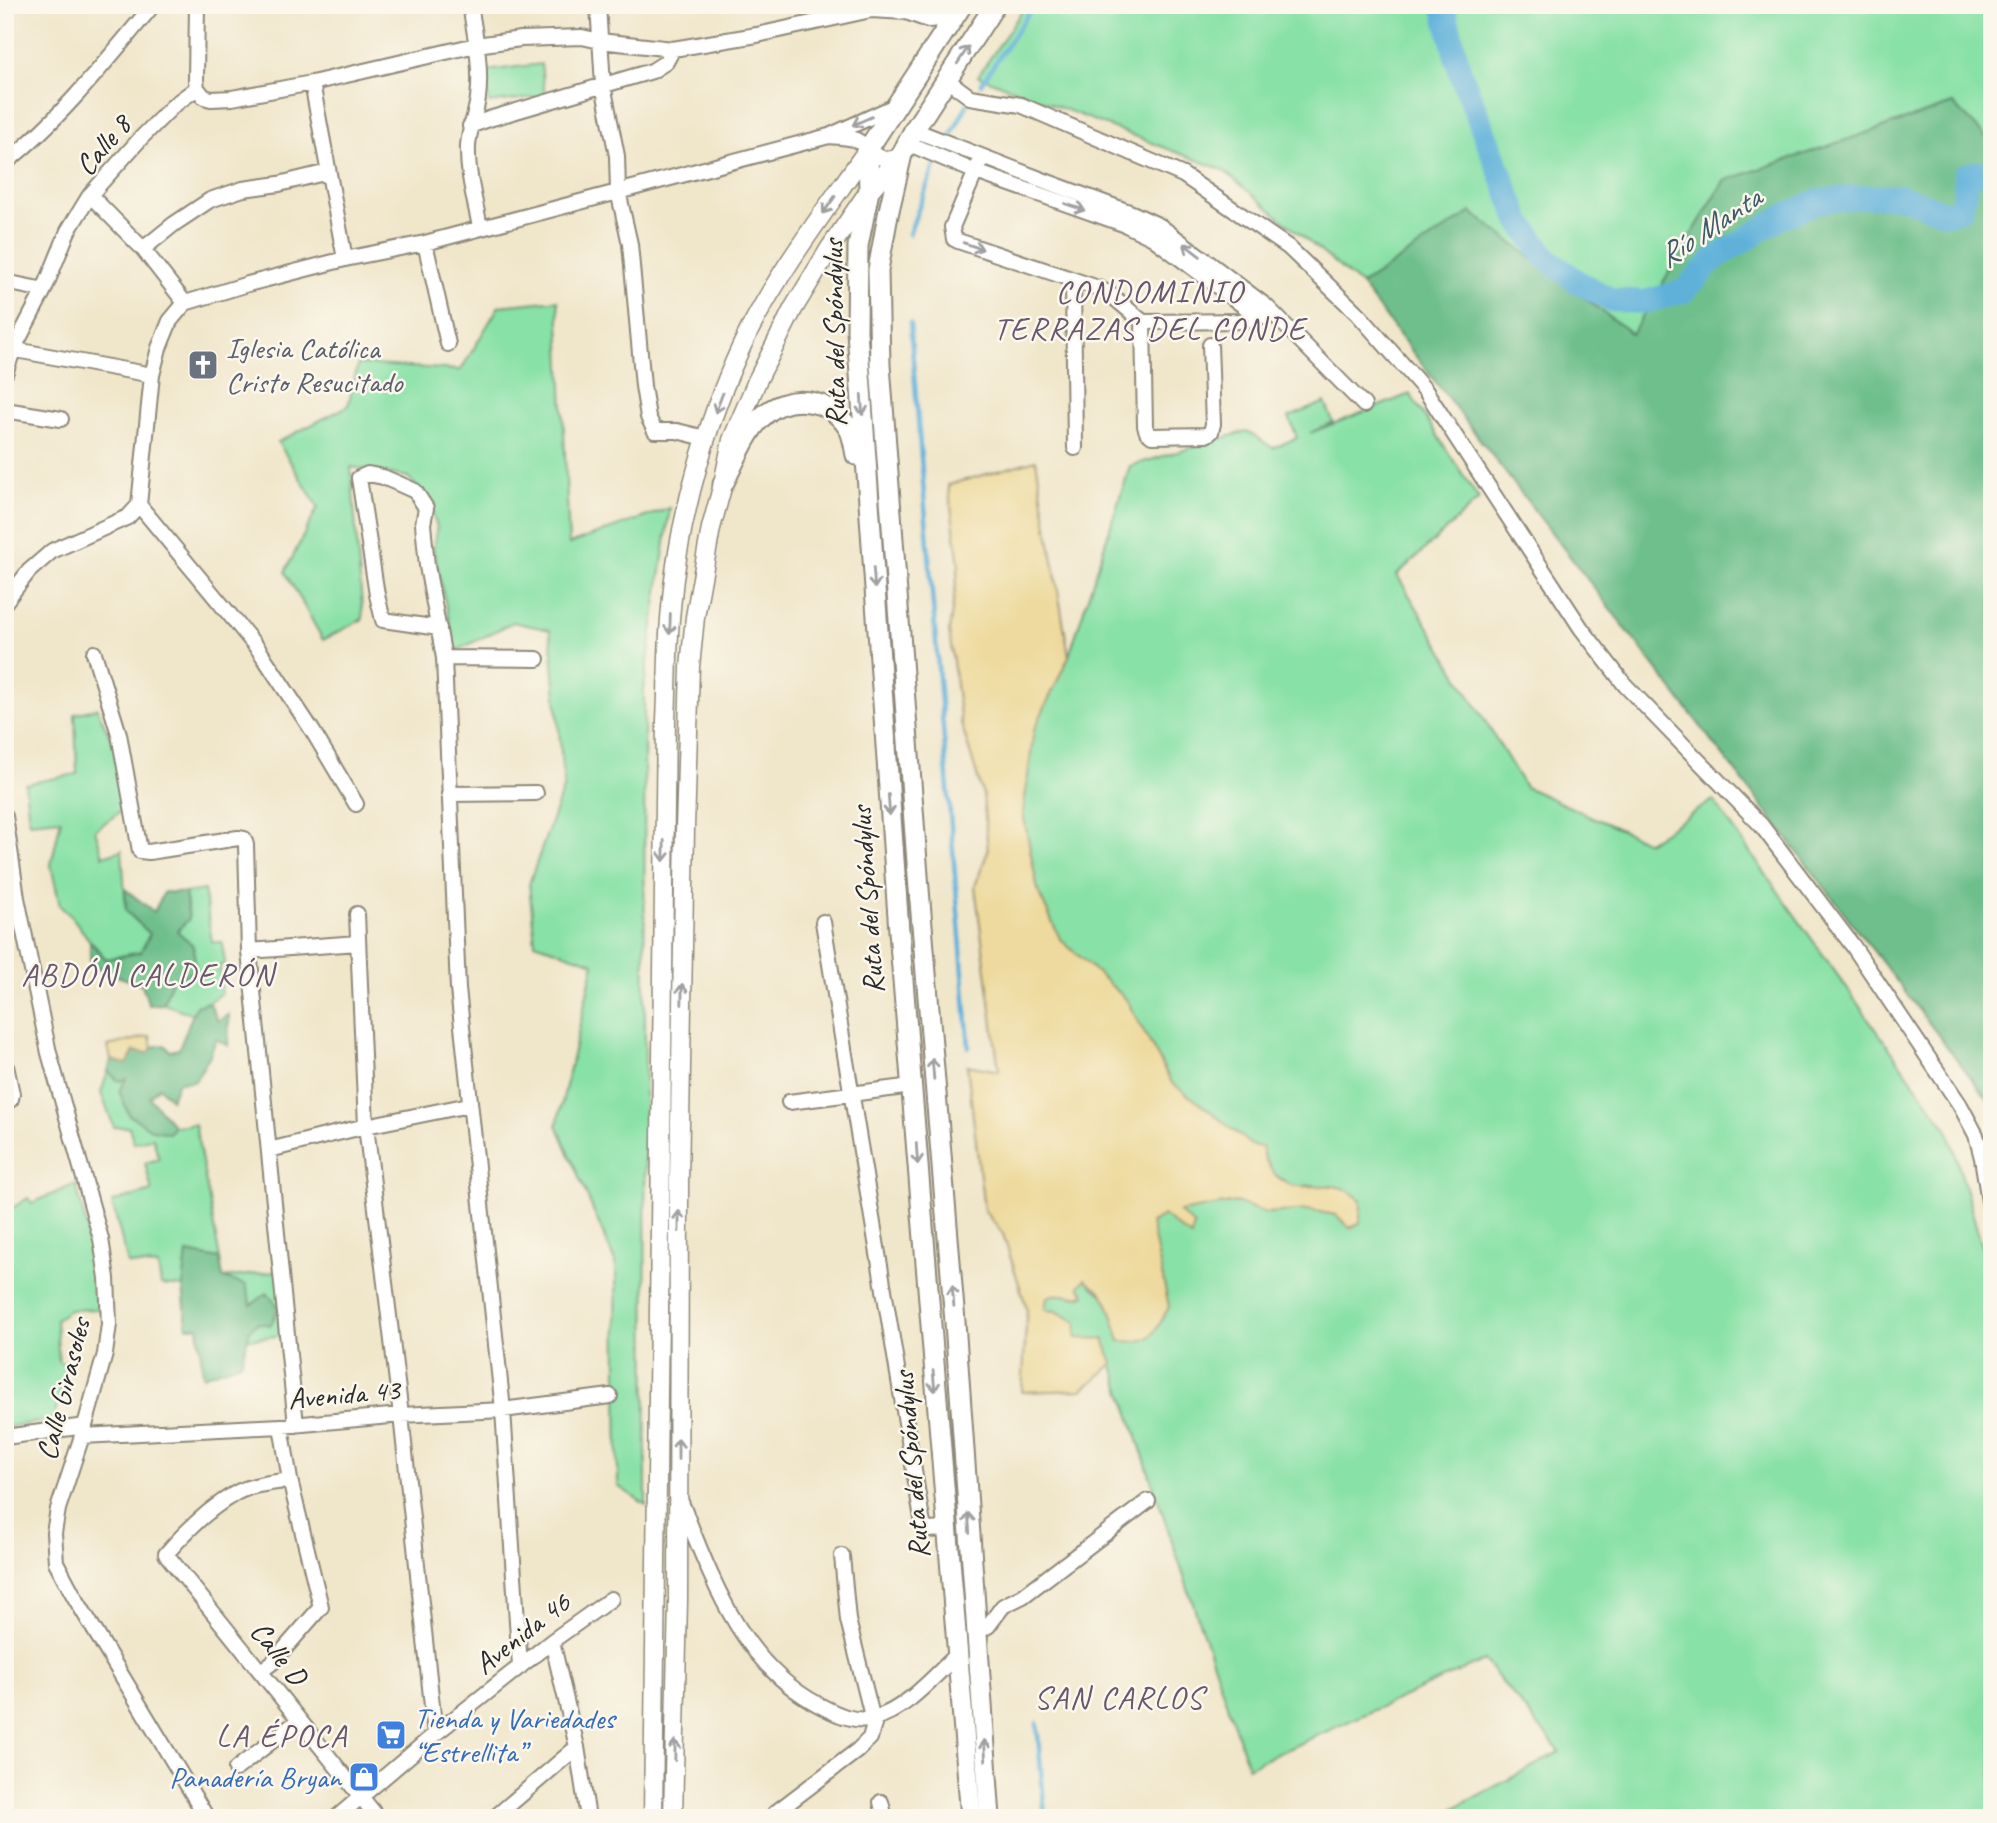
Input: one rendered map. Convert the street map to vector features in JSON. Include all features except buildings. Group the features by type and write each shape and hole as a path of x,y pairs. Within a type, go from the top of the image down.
{"highway":[{"name":"Ruta del Spóndylus","path":"990,1818 955,1322 883,416 878,270 885,228 907,142 995,5"},
{"path":"868,149 958,12"},
{"name":"Ruta del Spóndylus","path":"868,149 869,191 858,246 857,309 862,407 889,802 971,1818"},
{"path":"723,484 754,426 763,416 785,404 817,402 836,413 850,431 870,510"}],"main road":[{"path":"673,1818 684,841 690,667 695,617 701,578 732,440 774,345 830,248 907,142"},
{"path":"653,1818 667,707 671,607 680,546 705,438 751,328 789,263 868,149"}],"street":[{"path":"5,163 61,110 153,5"},
{"path":"470,5 479,94 470,126 468,149 480,227"},
{"path":"598,5 603,85 617,156 618,191 630,244 648,417 655,431 677,431 705,438"},
{"path":"195,6 197,89 204,97 211,99 232,98 312,83 476,45 521,39 582,37 673,49 757,35 840,11 906,12 928,20 958,12"},
{"path":"470,126 661,67 673,49"},
{"path":"947,80 970,97 1021,105 1183,175 1288,247 1358,314 1425,390 1581,628 1625,685 1760,825 1853,946 1961,1105 1976,1135 1992,1220"},
{"path":"312,83 345,259"},
{"name":"Calle 8","path":"185,303 143,248 90,195 174,105 197,89"},
{"path":"5,603 29,572 52,551 128,517 139,505 152,375 170,321 185,303 248,284 345,259 425,243 829,136 895,106"},
{"path":"829,136 853,139 882,159 888,160 907,142 944,142 982,157 1042,188"},
{"path":"907,142 976,172 1042,188 1103,210 1132,213 1261,311 1285,324 1364,405"},
{"path":"982,157 952,227 954,239 1098,288 1111,295 1143,322 1247,321 1261,311"},
{"path":"143,248 210,200 243,190 328,172"},
{"path":"5,374 9,349 44,290 68,231 90,195"},
{"path":"425,243 448,344"},
{"path":"1073,281 1075,448"},
{"path":"5,282 44,290"},
{"path":"1143,322 1145,426 1152,436 1206,435 1212,432 1210,345"},
{"path":"9,349 152,375"},
{"path":"5,410 61,419"},
{"path":"439,628 383,620 359,478 369,474 415,491 426,508 423,524 427,566 439,628 444,658 458,989 503,1410 520,1667"},
{"path":"139,505 260,650 356,804"},
{"path":"94,653 119,734 140,851 149,852 238,838 244,839 246,845 249,951 269,1150 290,1480 321,1607 273,1662 261,1671"},
{"path":"444,658 537,659"},
{"path":"449,794 536,793"},
{"name":"Calle Girasoles","path":"5,816 16,898 49,1053 101,1239 107,1278 109,1324 105,1354 58,1509 54,1534 56,1562 207,1818"},
{"path":"357,914 366,1126 401,1415 435,1734"},
{"path":"823,922 923,1525 928,1530 947,1528"},
{"path":"249,951 358,943"},
{"path":"5,1061 12,1094 5,1104"},
{"path":"789,1102 912,1086"},
{"path":"269,1150 366,1126 469,1105"},
{"name":"Avenida 43","path":"5,1437 83,1431 288,1426 401,1415 503,1410 610,1396"},
{"name":"Calle D","path":"290,1480 237,1492 187,1531 166,1554 378,1818"},
{"path":"678,1494 712,1580 732,1620 765,1663 801,1693 824,1707 847,1718 874,1718 892,1711 920,1690 958,1654"},
{"path":"976,1633 988,1626 1003,1606 1023,1596 1148,1501"},
{"path":"775,1813 870,1738 874,1718 864,1689 848,1620 842,1556"},
{"name":"Avenida 46","path":"336,1818 435,1734 552,1641 611,1599"},
{"path":"552,1641 578,1747 588,1818"},
{"path":"236,1769 299,1721"},
{"path":"494,1818 578,1747"},
{"path":"881,1802 885,1818"}],"green space":[{"path":"1026,5 1992,5 1992,143 1953,104 1724,181 1632,334 1471,213 1361,285 1223,170 978,76"},
{"path":"541,64 545,96 489,103 485,71"},
{"path":"1953,104 1992,143 1992,1105 1361,285 1471,212 1632,334 1724,181"},
{"path":"558,300 569,544 670,508 644,688 646,1505 618,1486 616,1264 557,1125 594,963 535,943 529,884 564,786 550,630 513,622 456,651 433,548 437,527 428,499 408,477 351,467 363,619 323,640 285,572 318,507 278,442 348,406 358,364 461,370 499,306"},
{"path":"1410,394 1479,499 1397,575 1525,787 1648,842 1713,800 1949,1132 1992,1281 1992,1818 1436,1818 1560,1752 1484,1660 1248,1767 1104,1339 1075,1338 1044,1310 1047,1297 1052,1295 1085,1295 1079,1286 1085,1279 1105,1298 1120,1341 1169,1307 1150,1223 1178,1212 1236,1202 1266,1213 1309,1210 1336,1215 1351,1228 1313,1185 1294,1187 1274,1174 1264,1157 1251,1145 1172,1084 1126,999 1060,939 1038,891 1023,813 1034,729 1069,656 1130,466 1247,431 1273,448 1297,438 1289,417 1325,402 1333,422 1310,433"},
{"path":"97,708 121,761 121,811 95,830 103,856 122,850 126,911 150,933 141,952 106,959 60,906 51,865 61,819 29,822 25,784 77,774 75,714"},
{"path":"125,889 154,912 164,892 185,893 189,919 177,931 193,945 196,971 172,980 163,1004 149,1005 142,985 90,966 90,941 106,959 141,952 150,934 126,911"},
{"path":"204,890 212,942 222,942 225,964 220,965 221,993 209,1002 196,1006 193,1014 163,1004 172,980 176,931 189,918 185,893"},
{"path":"209,1002 218,1021 229,1014 228,1046 216,1039 195,1081 178,1082 171,1099 159,1087 149,1097 174,1126 169,1133 153,1130 129,1115 119,1091 126,1079 118,1081 108,1071 111,1060 127,1063 134,1051 148,1053 152,1047 165,1045 170,1051 179,1049 196,1006"},
{"path":"108,1071 118,1081 127,1079 168,1133 174,1126 195,1124 220,1259 187,1253 183,1287 161,1285 158,1266 128,1264 112,1202 152,1191 145,1163 159,1159 153,1138 134,1143 129,1127 114,1127 101,1093"},
{"path":"76,1184 97,1269 99,1309 69,1310 56,1320 59,1362 69,1364 53,1420 5,1427 5,1209 9,1210 28,1198 32,1203"},
{"path":"187,1253 220,1259 223,1278 246,1285 251,1305 267,1293 279,1307 271,1325 257,1323 250,1329 241,1363 203,1376 198,1327 187,1327 183,1287"},
{"path":"280,1271 285,1335 248,1339 250,1329 257,1323 251,1306 223,1278"}],"sand":[{"path":"1036,460 1069,656 1034,730 1023,813 1038,891 1060,939 1126,999 1172,1083 1251,1145 1262,1147 1269,1166 1284,1182 1297,1186 1337,1187 1347,1190 1361,1200 1360,1223 1350,1228 1336,1215 1309,1210 1266,1213 1236,1202 1179,1212 1194,1225 1191,1237 1164,1216 1151,1223 1169,1307 1156,1330 1147,1339 1120,1341 1106,1300 1098,1289 1085,1279 1079,1286 1085,1295 1052,1295 1047,1297 1045,1310 1056,1311 1077,1322 1076,1338 1104,1339 1113,1364 1082,1390 1022,1392 1027,1309 1003,1234 984,1210 967,1065 999,1071 975,886 988,851 983,795 961,723 949,631 959,564 948,485"},
{"path":"150,1036 152,1047 149,1053 134,1051 127,1064 111,1060 108,1046"}],"waterway":[{"path":"981,84 1034,5"},
{"name":"Río Manta","path":"1443,5 1460,72 1519,220 1545,257 1578,282 1612,300 1644,302 1684,291 1714,259 1780,218 1818,201 1900,196 1947,213 1961,209 1965,175 1992,173"},
{"path":"909,234 933,170 967,105"},
{"path":"910,323 969,1047"},
{"path":"1037,1723 1045,1818"}],"place":[{"name":"Iglesia Católica Cristo Resucitado","path":"203,365"},
{"name":"Tienda y Variedades “Estrellita”","path":"391,1735"},
{"name":"Panadería Bryan","path":"364,1777"}],"district":[{"name":"CONDOMINIO TERRAZAS DEL CONDE","path":"1150,310"},
{"name":"ABDÓN CALDERÓN","path":"148,974"},
{"name":"SAN CARLOS","path":"1119,1697"},
{"name":"LA ÉPOCA","path":"282,1735"}]}
